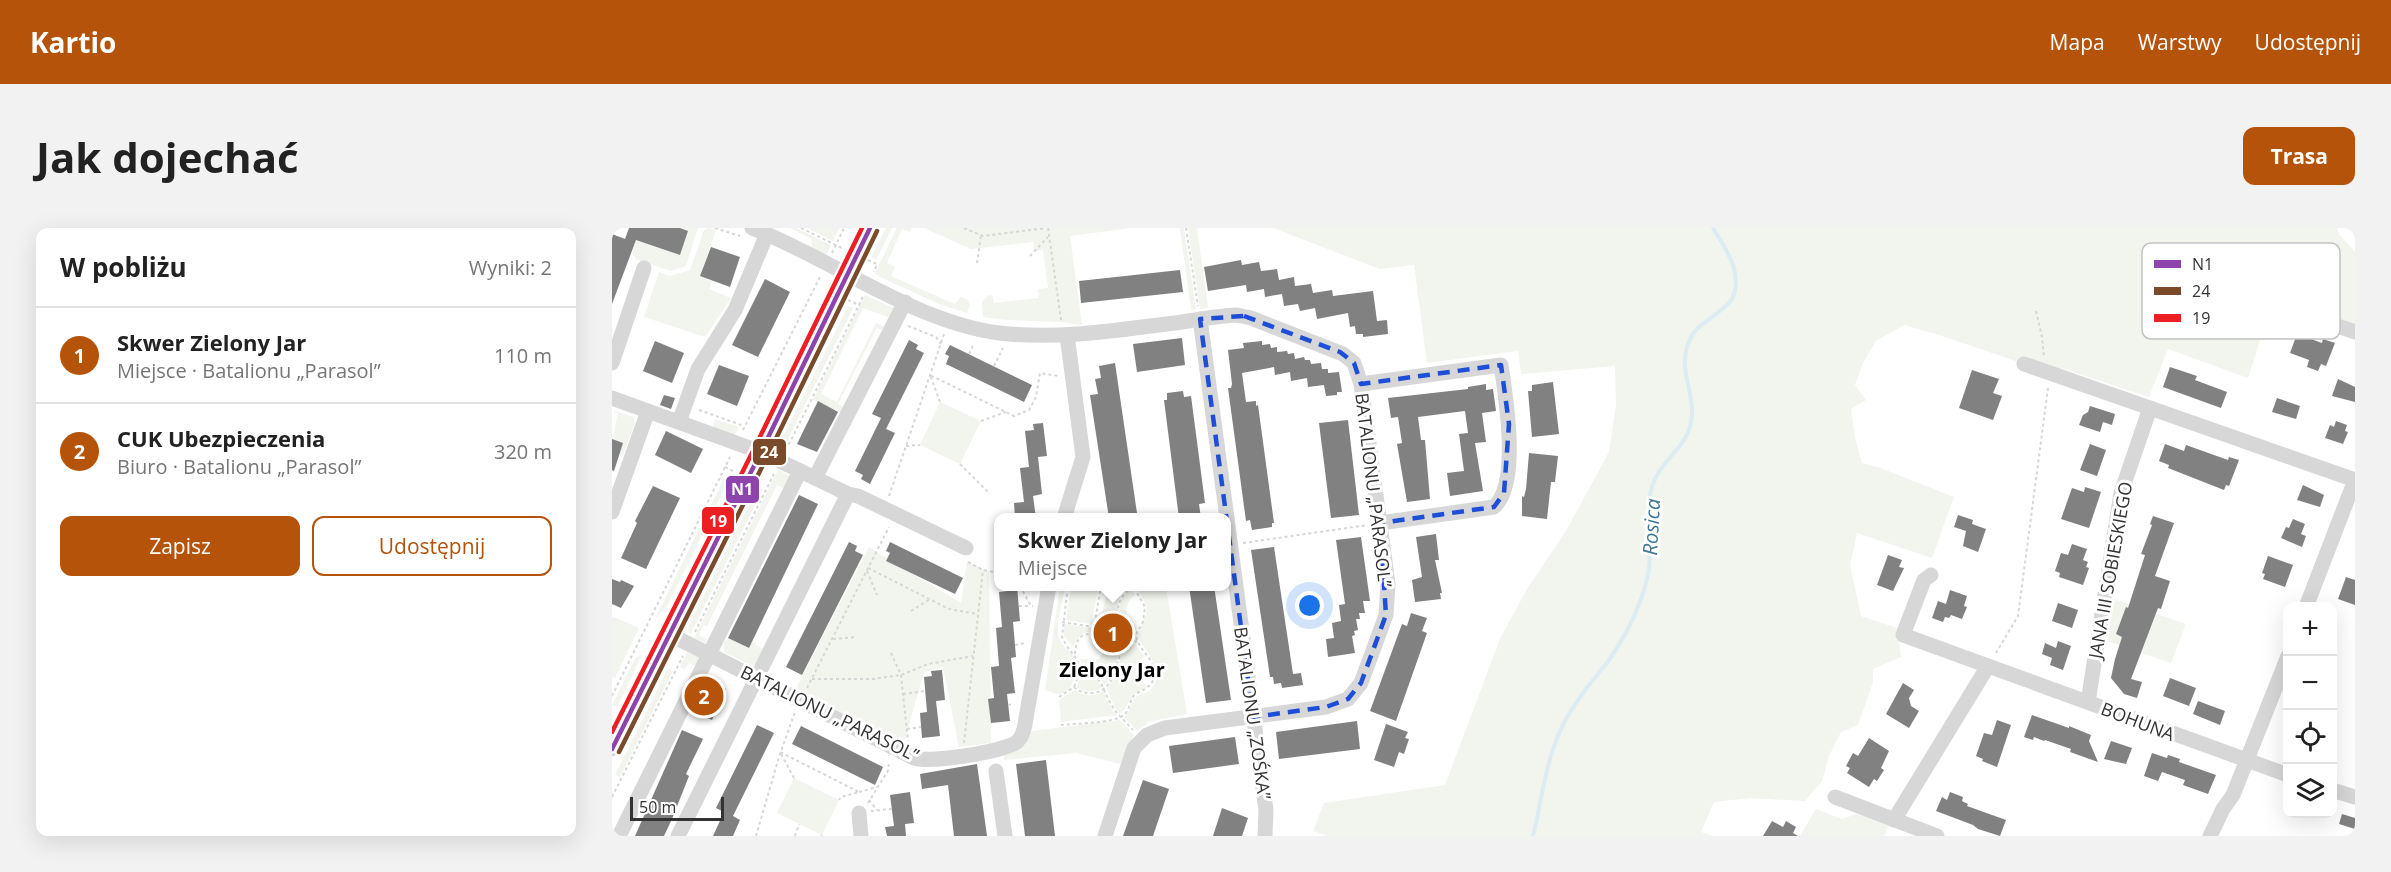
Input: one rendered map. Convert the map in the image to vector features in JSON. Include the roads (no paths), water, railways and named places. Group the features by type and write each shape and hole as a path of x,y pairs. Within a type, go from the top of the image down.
{"street":[{"name":"BATALIONU „PARASOL”","path":"752,228 905,302 972,327 1009,334 1199,315 1244,316 1340,352 1354,363 1361,384 1388,584 1386,615 1361,683 1348,699 1326,707 1165,728 1147,735 1134,748 1105,836"},
{"path":"612,748 761,452 870,228"},
{"path":"679,422 698,369 735,310 767,234"},
{"path":"612,363 644,268"},
{"path":"815,478 905,302"},
{"name":"BATALIONU „ZOŚKA”","path":"1199,315 1226,513"},
{"path":"2340,327 2355,332"},
{"path":"1064,330 1083,457 1066,513"},
{"path":"1361,384 1501,364 1509,424 1504,493 1500,502 1494,507 1380,523"},
{"path":"2024,364 2355,480 2308,602"},
{"path":"612,398 761,452 966,548"},
{"name":"JANA III SOBIESKIEGO","path":"2088,702 2121,493 2150,408"},
{"path":"612,512 648,411"},
{"path":"619,836 800,471"},
{"path":"678,836 848,494"},
{"name":"BATALIONU „ZOŚKA”","path":"1231,552 1266,810 1265,836"},
{"name":"BOHUNA","path":"1931,574 1923,580 1903,635 2283,773"},
{"name":"BATALIONU „PARASOL”","path":"669,634 908,754 930,760 1008,747 1020,739 1024,728 1038,606 1046,591"},
{"path":"1894,820 1988,666"},
{"path":"2210,836 2223,809 2233,795 2283,669"},
{"path":"996,771 1005,836"},
{"path":"2337,792 2355,797"},
{"path":"1835,797 1937,836"},
{"path":"859,813 861,836"}],"waterway":[{"name":"Rosica","path":"1533,836 1549,764 1558,736 1574,706 1621,642 1644,590 1650,555 1648,519 1650,495 1657,475 1687,435 1692,414 1685,364 1689,341 1694,332 1728,304 1735,290 1736,280 1732,262 1713,228"}],"place":[{"name":"Skwer Zielony Jar","path":"1113,633"},
{"name":"CUK Ubezpieczenia","path":"704,696"}],"district":[{"name":"Zielony Jar","path":"1112,669"}]}
